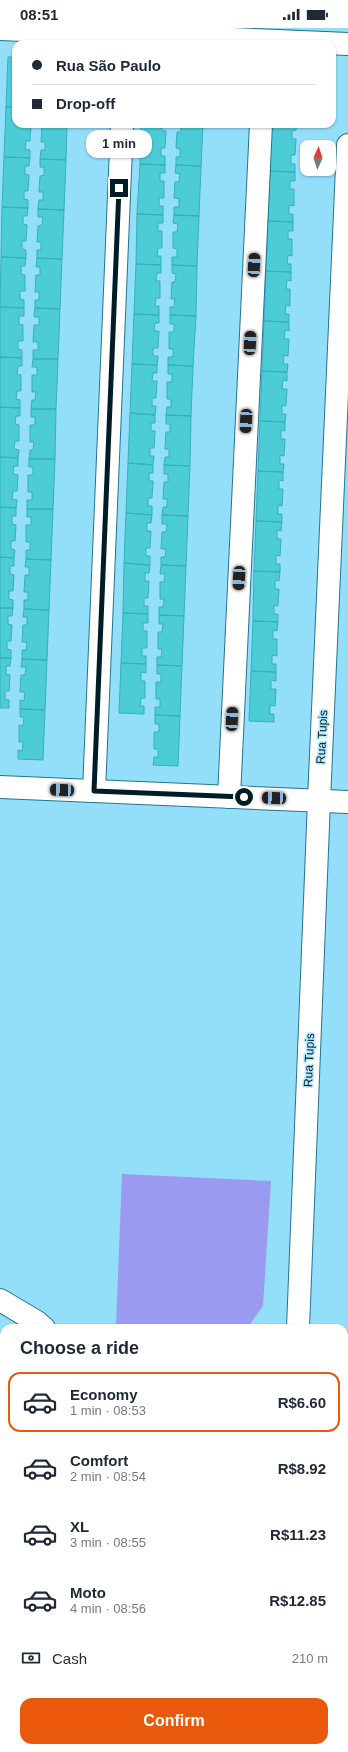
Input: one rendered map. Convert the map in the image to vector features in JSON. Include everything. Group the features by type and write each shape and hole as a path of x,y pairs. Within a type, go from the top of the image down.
{"street":[{"path":"0,29 255,40"},
{"path":"336,43 348,44"},
{"path":"94,791 122,128"},
{"path":"229,797 261,128"},
{"name":"Rua Tupis","path":"298,1324 319,800 341,451 348,145"},
{"path":"0,787 348,802"},
{"path":"0,1300 39,1324"}],"shaded area":[{"path":"122,1174 271,1181 263,1306 250,1324 116,1324"}],"building":[{"path":"8,57 12,57 12,107 6,107"},
{"path":"6,107 12,107 12,128 31,128 30,141 26,141 25,149 30,150 30,158 4,157"},
{"path":"42,128 67,128 66,160 40,159 41,150 45,150 45,142 41,142"},
{"path":"141,128 162,128 162,131 166,131 165,148 161,148 161,156 165,156 165,165 140,164"},
{"path":"181,128 203,128 201,166 176,165 176,157 180,157 180,149 176,148 177,132 181,132"},
{"path":"271,128 296,128 296,130 292,131 292,139 296,139 295,155 291,155 291,164 295,164 295,172 270,171"},
{"path":"4,157 30,158 29,166 25,166 25,174 29,175 28,191 24,191 24,199 28,200 28,208 2,207"},
{"path":"40,159 66,160 64,210 38,209 39,200 43,200 43,192 39,192 40,176 44,175 44,167 40,167"},
{"path":"140,164 165,165 165,173 160,173 160,181 164,181 164,198 159,198 159,206 163,206 163,215 137,214"},
{"path":"176,165 201,166 199,216 174,215 174,207 179,207 179,199 174,198 175,182 179,182 180,174 175,173"},
{"path":"270,171 295,172 295,181 290,181 290,189 294,189 294,206 289,205 289,214 293,214 293,222 268,221"},
{"path":"2,207 28,208 27,216 23,216 23,224 27,225 26,241 22,241 22,249 26,250 26,258 1,257"},
{"path":"38,209 64,210 62,259 37,258 37,250 41,250 41,242 37,242 38,226 42,225 43,217 38,217"},
{"path":"137,214 163,215 163,223 158,223 158,231 162,231 162,248 158,248 157,256 161,256 161,265 136,264"},
{"path":"174,215 199,216 197,266 172,265 172,257 177,257 177,249 173,248 173,232 177,232 178,224 173,223"},
{"path":"268,221 293,222 293,231 288,231 288,239 292,239 292,256 288,255 287,264 291,264 291,272 266,271"},
{"path":"1,257 26,258 25,266 21,266 21,274 25,275 25,291 20,291 20,299 24,300 24,308 0,307"},
{"path":"37,258 62,259 60,309 35,308 35,300 39,300 39,292 35,292 36,275 40,275 40,267 36,267"},
{"path":"136,264 161,265 161,273 157,273 156,281 160,281 160,298 156,298 155,306 159,306 159,315 134,314"},
{"path":"172,265 197,266 196,316 170,315 170,307 174,307 175,299 171,299 172,282 175,282 176,274 172,273"},
{"path":"266,271 291,272 291,281 287,280 286,289 290,289 290,306 286,305 285,314 289,314 289,322 264,321"},
{"path":"0,307 24,308 24,316 19,316 19,324 23,325 23,341 18,341 18,349 22,350 22,358 0,357"},
{"path":"35,308 60,309 58,359 33,359 33,350 38,350 38,342 33,342 34,325 39,325 39,317 34,317"},
{"path":"134,314 159,315 159,323 155,323 154,331 159,331 158,348 153,348 153,356 158,356 157,365 132,364"},
{"path":"170,315 196,316 193,366 168,365 168,357 173,357 173,349 169,349 169,332 174,332 174,324 170,324"},
{"path":"264,321 289,322 289,331 285,330 284,339 289,339 288,356 284,355 283,364 288,364 287,372 262,371"},
{"path":"0,357 22,358 22,366 18,366 17,374 21,375 21,391 17,391 16,399 20,400 20,408 0,407"},
{"path":"33,359 58,359 56,409 31,409 32,400 35,400 36,392 32,392 32,375 37,375 37,367 32,367"},
{"path":"132,364 157,365 157,373 153,373 152,381 157,381 156,398 152,398 152,406 156,406 155,415 130,413"},
{"path":"168,365 193,366 191,416 166,415 167,407 171,407 171,399 167,399 167,382 172,382 172,374 168,374"},
{"path":"262,371 287,372 287,381 283,380 282,389 287,389 286,406 282,405 282,414 286,414 285,422 260,421"},
{"path":"0,407 20,408 20,416 16,416 15,424 19,425 19,441 15,441 14,449 19,450 18,458 0,457"},
{"path":"31,409 56,409 55,459 29,459 30,450 33,450 34,442 30,442 30,425 35,425 35,417 31,417"},
{"path":"130,413 155,415 155,423 151,423 151,431 155,431 154,448 150,448 150,456 154,456 153,465 128,463"},
{"path":"166,415 191,416 190,466 164,465 165,457 169,457 169,449 165,449 166,432 170,432 170,424 166,424"},
{"path":"260,421 285,422 285,431 281,430 281,439 285,439 284,456 280,455 280,464 284,464 283,472 258,471"},
{"path":"0,457 18,458 18,466 14,466 13,474 18,475 17,491 13,491 12,499 17,500 16,508 0,507"},
{"path":"29,459 55,459 53,509 27,509 27,500 32,500 32,492 28,492 28,475 33,475 33,467 29,467"},
{"path":"128,463 153,465 153,473 149,473 149,481 153,481 152,498 148,498 148,506 152,506 152,515 126,513"},
{"path":"164,465 190,466 188,516 162,515 163,507 167,507 167,499 163,499 164,482 168,482 168,474 164,474"},
{"path":"258,471 283,472 283,481 279,480 279,489 283,489 282,506 278,505 278,514 282,514 282,522 256,521"},
{"path":"0,507 16,508 16,516 12,516 12,524 16,525 15,541 11,541 11,549 15,550 14,558 0,557"},
{"path":"27,509 53,509 51,560 26,559 26,550 30,550 30,542 26,542 26,525 31,525 31,517 27,517"},
{"path":"126,513 152,515 151,523 147,523 147,531 151,531 150,548 146,548 146,556 150,556 150,565 124,563"},
{"path":"162,515 188,516 186,566 161,565 161,557 165,557 166,549 161,549 162,532 166,532 167,524 162,524"},
{"path":"256,521 282,522 281,531 277,530 277,539 281,539 280,556 276,555 276,564 280,564 280,572 254,571"},
{"path":"0,557 14,558 14,566 10,566 10,574 14,575 13,591 9,591 9,599 13,600 13,608 0,608"},
{"path":"26,559 51,560 49,610 24,609 24,600 28,600 28,592 24,592 25,575 29,575 29,567 25,567"},
{"path":"124,563 150,565 149,573 145,573 145,581 149,581 148,598 144,598 144,606 148,606 148,614 123,613"},
{"path":"161,565 186,566 184,616 159,615 159,607 163,607 164,599 160,599 160,582 164,582 165,574 160,574"},
{"path":"254,571 280,572 279,581 275,580 275,589 279,589 278,606 274,605 274,614 278,614 278,622 253,621"},
{"path":"0,608 13,608 12,616 8,616 8,624 12,625 11,641 7,641 7,649 11,650 11,658 0,658"},
{"path":"24,609 49,610 47,660 22,659 22,650 26,650 27,642 22,642 23,625 27,625 27,617 23,617"},
{"path":"123,613 148,614 148,623 143,623 143,631 147,631 147,648 142,648 142,656 146,656 146,664 121,663"},
{"path":"159,615 184,616 182,666 157,665 157,657 161,657 162,649 158,649 158,632 162,632 163,624 159,624"},
{"path":"253,621 278,622 277,631 273,630 273,639 277,639 277,656 272,655 272,664 276,664 276,672 251,671"},
{"path":"0,658 11,658 10,666 6,666 6,674 10,675 9,691 5,691 5,699 9,700 9,708 0,708"},
{"path":"22,659 47,660 45,710 20,709 20,700 24,701 25,692 20,692 21,675 25,675 26,667 21,667"},
{"path":"121,663 146,664 146,673 141,672 141,681 145,681 145,698 141,698 140,706 144,706 144,714 119,713"},
{"path":"157,665 182,666 180,716 155,715 155,707 160,707 160,699 156,699 156,682 161,682 161,674 157,674"},
{"path":"251,671 276,672 276,681 271,680 271,689 276,689 275,706 270,705 270,714 274,714 274,722 249,721"},
{"path":"20,709 45,710 43,760 18,759 18,750 22,751 23,742 19,742 19,725 23,726 24,717 20,717"},
{"path":"155,715 180,716 178,766 153,765 154,757 158,757 158,749 154,749 154,732 159,732 159,724 155,724"}],"route":[{"path":"119,188 94,791 244,797"}]}
